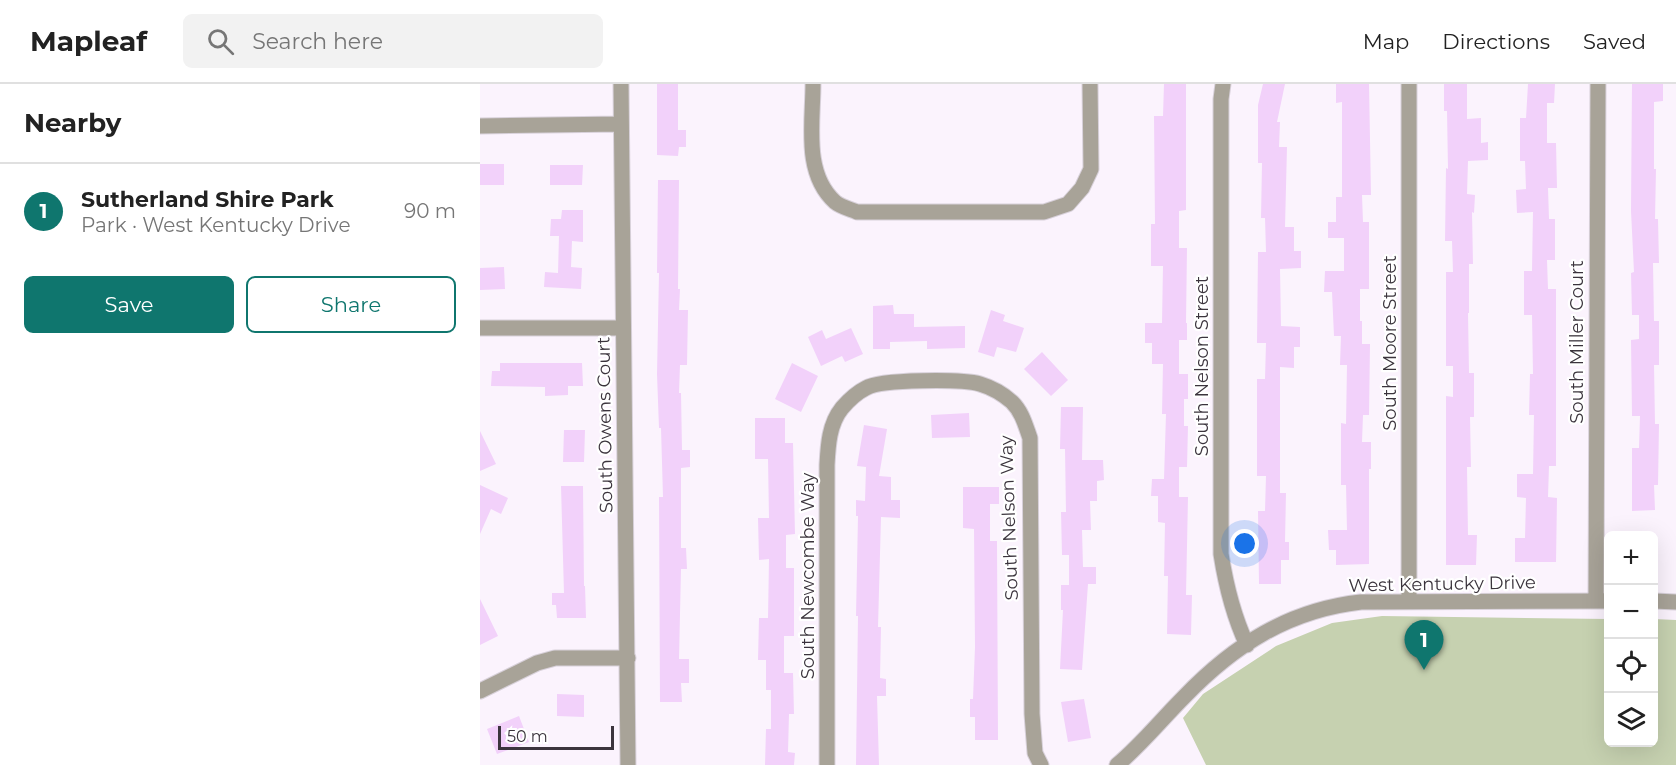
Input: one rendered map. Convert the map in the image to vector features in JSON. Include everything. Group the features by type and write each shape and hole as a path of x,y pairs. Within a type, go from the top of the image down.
{"street":[{"name":"South Owens Court","path":"621,84 628,765"},
{"path":"813,84 813,164 823,189 837,204 857,212 1044,212 1068,204 1083,188 1091,169 1090,84"},
{"name":"South Nelson Street","path":"1223,84 1221,99 1221,554 1227,591 1247,645"},
{"name":"South Moore Street","path":"1409,84 1409,601"},
{"name":"South Miller Court","path":"1598,84 1602,601"},
{"path":"480,126 621,124"},
{"path":"480,328 623,328"},
{"name":"South Nelson Way","path":"855,396 867,387 881,383 938,381 978,384 1011,401 1022,414 1030,438 1032,714 1035,753 1041,765"},
{"name":"South Newcombe Way","path":"827,765 828,449 835,420 842,408 855,396"},
{"name":"West Kentucky Drive","path":"1117,765 1144,741 1204,677 1266,631 1323,608 1361,602 1602,601"},
{"path":"1658,602 1676,602"},
{"path":"480,691 537,663 555,658 627,658"}],"green space":[{"path":"1382,616 1604,619 1604,747 1658,747 1658,619 1676,620 1676,765 1206,765 1183,718 1203,694 1276,646 1332,623"}],"building":[{"path":"657,84 678,84 678,130 686,130 686,147 679,147 678,156 657,155"},
{"path":"1164,84 1186,84 1186,210 1179,211 1179,248 1187,248 1187,340 1179,340 1179,374 1188,374 1188,399 1184,399 1184,426 1188,426 1187,467 1179,467 1179,497 1188,497 1186,595 1192,595 1191,635 1167,634 1168,576 1164,576 1165,523 1158,522 1158,496 1151,496 1152,479 1164,479 1166,414 1162,414 1163,364 1152,364 1152,343 1145,343 1145,323 1162,323 1163,266 1151,266 1151,224 1155,224 1154,116 1163,116"},
{"path":"1263,84 1285,84 1277,122 1280,122 1279,147 1287,147 1285,227 1294,227 1294,251 1301,251 1301,268 1280,269 1281,326 1300,327 1300,347 1294,347 1294,368 1280,367 1280,493 1286,493 1285,542 1289,542 1289,560 1281,560 1281,584 1259,584 1258,511 1265,511 1266,476 1257,476 1257,379 1265,379 1266,343 1257,343 1258,252 1266,252 1265,218 1261,218 1262,163 1258,163 1258,105"},
{"path":"1336,84 1369,84 1371,195 1362,195 1363,222 1369,222 1369,289 1360,289 1360,321 1362,321 1362,344 1370,344 1369,415 1363,415 1362,442 1371,442 1369,564 1336,565 1336,550 1329,550 1328,530 1347,530 1346,485 1341,485 1341,423 1346,424 1347,365 1340,365 1341,336 1334,336 1332,292 1324,292 1325,271 1344,271 1344,238 1328,238 1328,222 1336,222 1336,197 1342,197 1342,102 1336,103"},
{"path":"1444,84 1467,84 1467,119 1481,118 1481,143 1488,142 1488,160 1468,161 1467,194 1475,195 1474,213 1472,212 1473,264 1469,264 1468,313 1469,373 1474,373 1474,417 1470,417 1471,467 1467,467 1468,535 1477,535 1476,565 1446,565 1446,396 1453,397 1453,366 1446,366 1446,272 1453,272 1452,241 1445,241 1446,168 1448,169"},
{"path":"1528,84 1555,84 1554,103 1547,103 1547,143 1556,143 1557,188 1548,188 1549,219 1555,219 1555,260 1547,260 1548,289 1556,289 1556,466 1549,466 1548,497 1557,498 1556,562 1515,562 1515,538 1525,538 1526,498 1517,497 1517,474 1533,474 1534,415 1529,415 1530,374 1533,374 1532,315 1524,315 1524,271 1532,271 1533,212 1517,213 1516,190 1526,189 1525,161 1520,161 1520,118 1526,118"},
{"path":"1632,84 1663,84 1663,101 1654,102 1655,219 1658,219 1659,263 1653,263 1654,321 1659,321 1659,365 1654,365 1655,424 1659,424 1658,485 1654,485 1655,510 1632,511 1632,448 1639,448 1640,416 1632,416 1631,340 1639,339 1639,315 1632,315 1631,273 1634,272 1631,211"},
{"path":"480,164 504,164 504,185 480,185"},
{"path":"550,165 583,165 582,185 550,185"},
{"path":"658,180 679,180 679,310 688,310 687,365 680,365 679,393 681,393 682,450 690,450 690,467 681,468 681,548 686,548 687,569 681,569 679,659 689,659 689,683 681,683 682,702 660,702 659,497 663,497 657,374"},
{"path":"562,210 583,210 583,242 572,241 571,267 582,268 581,289 544,287 545,272 558,273 559,236 550,236 551,219 561,219"},
{"path":"504,267 505,289 480,290 480,268"},
{"path":"893,305 894,314 914,314 914,327 965,326 965,348 927,349 927,341 890,342 890,349 873,349 873,306"},
{"path":"991,310 1005,315 1003,321 1024,328 1016,352 997,347 994,357 978,352"},
{"path":"851,328 863,354 845,362 842,356 821,366 808,337 822,330 826,339"},
{"path":"1042,352 1068,380 1051,396 1024,369"},
{"path":"500,363 582,363 583,386 568,386 568,395 545,396 545,387 491,386 492,371 500,371"},
{"path":"792,363 818,376 801,412 775,399"},
{"path":"1061,407 1083,407 1082,460 1103,460 1104,480 1097,481 1097,501 1090,501 1091,530 1082,530 1083,567 1096,567 1096,584 1088,584 1082,670 1060,669 1063,610 1061,610 1061,585 1069,585 1069,555 1062,555 1061,512 1066,512 1065,449 1060,449"},
{"path":"969,413 970,437 932,438 931,415"},
{"path":"755,418 785,418 785,443 793,443 795,534 786,535 786,568 794,568 794,636 784,636 784,673 793,673 794,714 789,714 788,752 795,753 794,765 765,765 766,729 771,729 771,690 766,690 766,660 758,660 759,618 768,618 769,559 759,560 758,518 769,518 768,459 755,459"},
{"path":"864,425 887,429 879,476 891,477 891,500 900,500 900,518 881,517 878,627 881,627 880,678 886,679 886,696 877,696 879,765 856,765 858,516 856,516 856,500 865,501 866,467 857,466"},
{"path":"564,430 585,430 584,462 563,462"},
{"path":"480,431 496,464 480,471"},
{"path":"480,485 508,498 501,514 491,509 480,534"},
{"path":"561,486 583,486 586,618 557,618 556,605 552,605 552,593 564,593"},
{"path":"963,487 999,487 999,504 990,504 990,541 997,541 998,740 975,740 975,717 970,717 975,647 974,529 963,528"},
{"path":"480,599 498,636 480,645"},
{"path":"557,694 584,695 584,717 557,716"},
{"path":"1084,699 1091,738 1068,742 1061,702"},
{"path":"519,716 529,742 497,754 487,729"}],"place":[{"name":"Sutherland Shire Park","path":"1424,670"}]}
